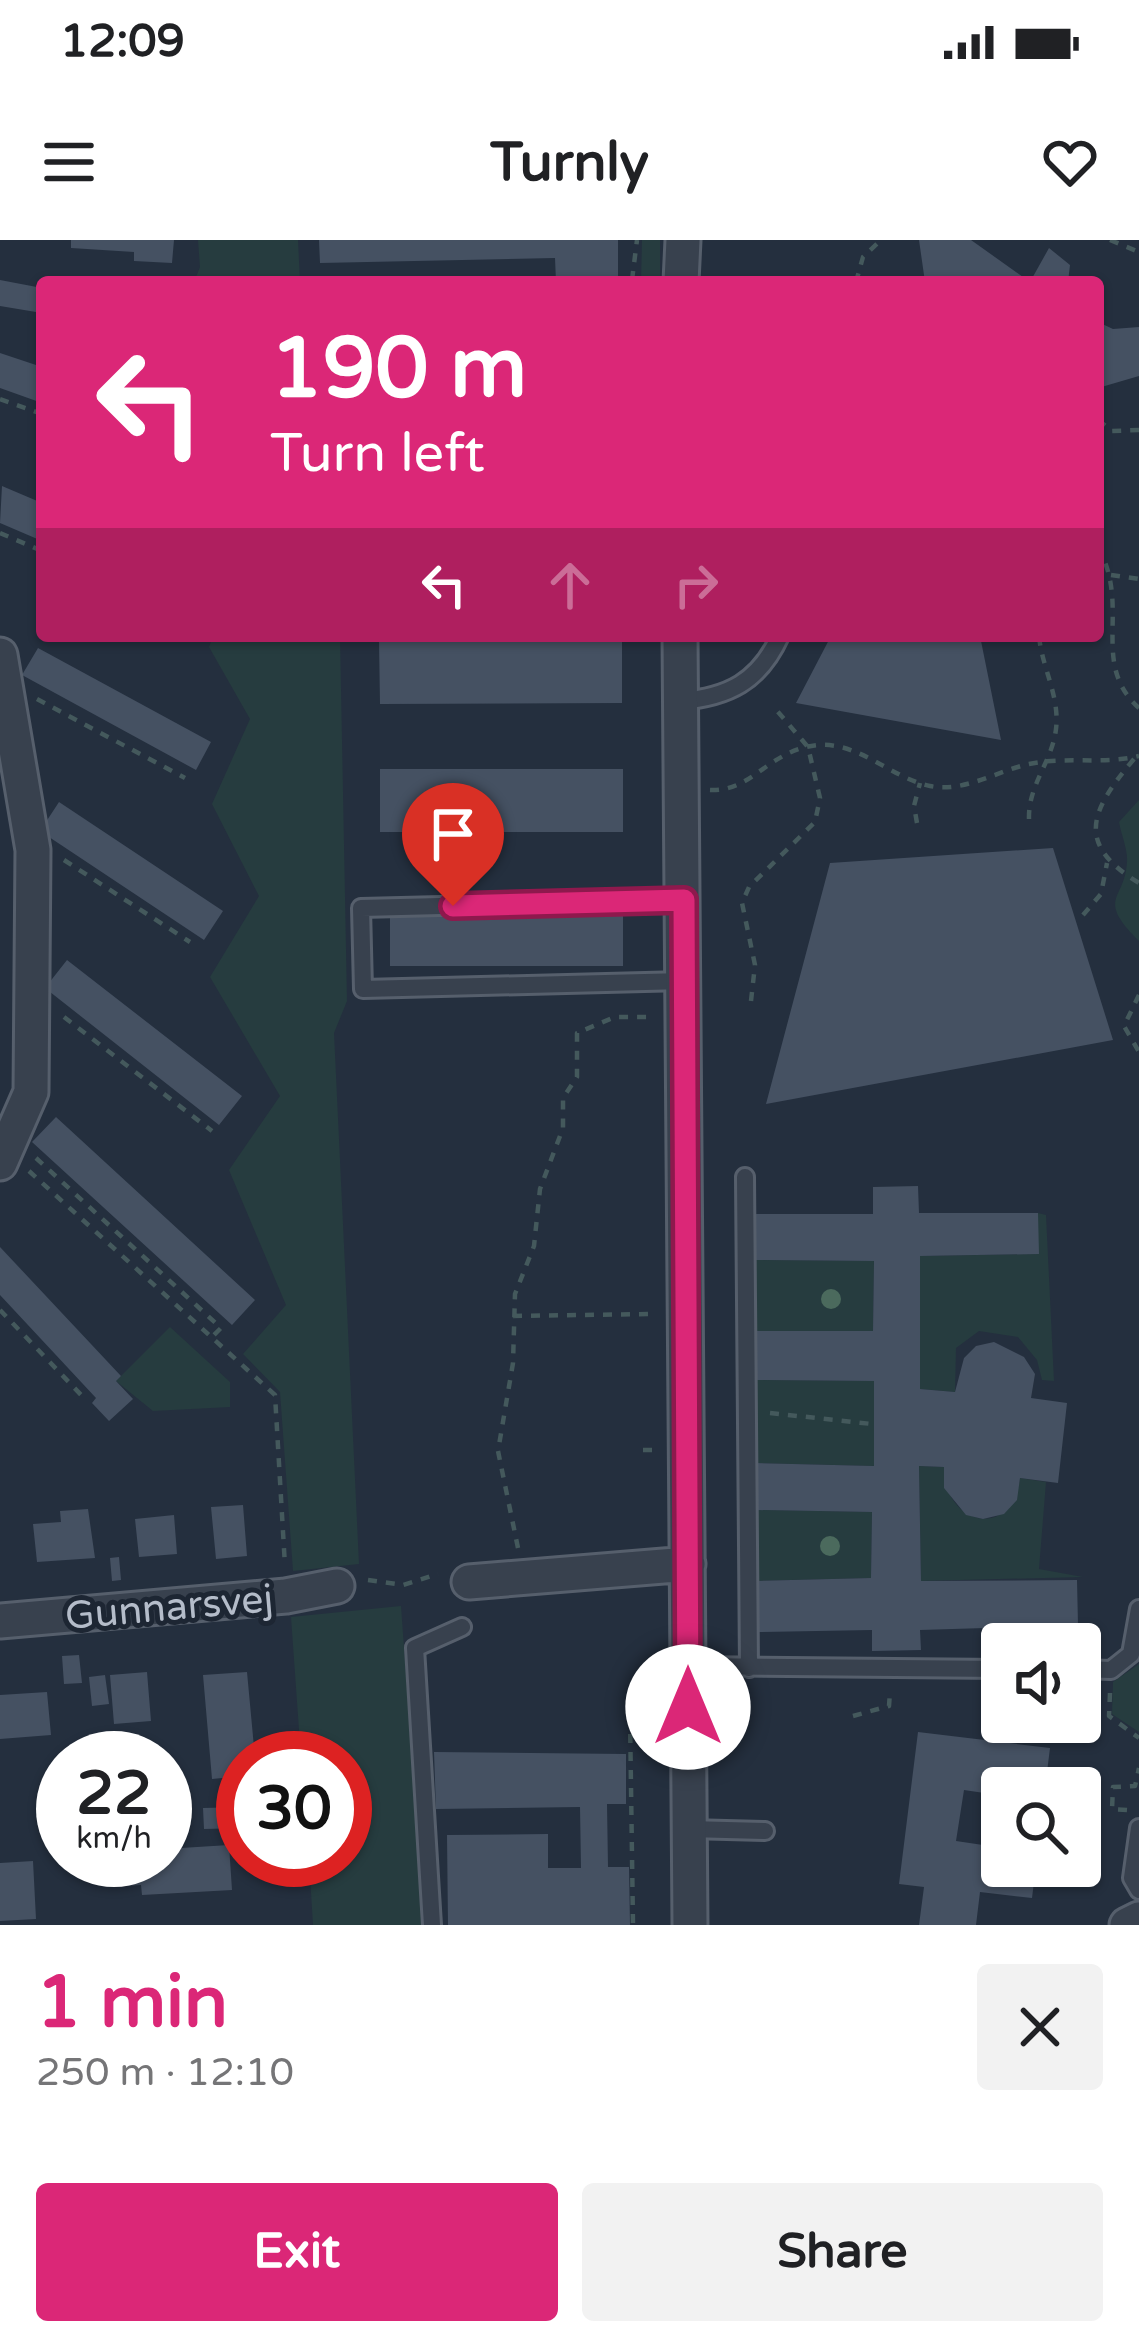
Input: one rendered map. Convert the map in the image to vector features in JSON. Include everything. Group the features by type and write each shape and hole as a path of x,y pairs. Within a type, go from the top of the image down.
{"street":[{"path":"681,276 682,240"},
{"path":"680,642 690,1925"},
{"path":"3,669 33,840 31,1092 6,1151"},
{"path":"455,1577 688,1564"},
{"name":"Gunnarsvej","path":"0,1621 286,1596 338,1586"},
{"path":"1127,1925 1139,1919"}],"lane":[{"path":"681,701 720,698 737,690 775,642"},
{"path":"684,900 361,908 363,989 684,981"},
{"path":"745,1177 748,1668"},
{"path":"1101,1670 1111,1670 1130,1654 1139,1609"},
{"path":"432,1925 415,1648 462,1627"},
{"path":"688,1666 981,1669"},
{"path":"1139,1828 1132,1877 1139,1889"},
{"path":"689,1829 765,1831"}],"path":[{"path":"632,276 637,240"},
{"path":"858,276 863,257 881,240"},
{"path":"1110,240 1139,252"},
{"path":"0,399 36,412"},
{"path":"1104,425 1112,431 1139,430"},
{"path":"0,533 36,548"},
{"path":"1104,560 1112,575 1117,623 1111,658 1120,691 1139,708"},
{"path":"1112,575 1139,579"},
{"path":"1029,819 1028,801 1056,733 1057,704 1041,642"},
{"path":"3,669 185,778"},
{"path":"751,1001 755,965 742,903 749,887 815,822 820,798 808,747 773,706"},
{"path":"682,788 733,788 777,755 835,745 920,783 944,788 1046,762 1109,763 1138,757"},
{"path":"1083,915 1101,894 1107,863 1097,840 1097,808 1138,757"},
{"path":"917,823 914,806 920,783"},
{"path":"33,840 190,942"},
{"path":"1107,863 1139,883"},
{"path":"32,992 212,1130"},
{"path":"1139,994 1124,1026 1139,1052"},
{"path":"511,1557 520,1556 498,1451 513,1363 515,1294 534,1246 540,1189 563,1126 562,1098 577,1077 578,1034 615,1018 684,1017"},
{"path":"6,1151 221,1328 212,1337"},
{"path":"6,1151 275,1395 286,1596"},
{"path":"0,1310 85,1399"},
{"path":"514,1316 686,1313"},
{"path":"745,1411 872,1424"},
{"path":"338,1586 361,1579 403,1585 455,1577"},
{"path":"1111,1670 1109,1716 1139,1738"},
{"path":"853,1716 890,1706 890,1694"},
{"path":"629,1716 633,1925"},
{"path":"1139,1768 1136,1786 1113,1787 1112,1809 1139,1812"}],"green space":[{"path":"198,240 298,240 300,276 196,276"},
{"path":"642,240 660,240 660,276 641,276"},
{"path":"211,642 340,642 347,1001 334,1033 359,1564 293,1571 280,1392 243,1354 286,1305 229,1170 280,1096 210,977 259,896 212,804 250,719 209,647"},
{"path":"1139,800 1139,941 1115,907 1127,862 1119,822"},
{"path":"1038,1213 1046,1215 1054,1381 1042,1380 1037,1360 1018,1337 979,1331 956,1348 955,1392 920,1389 920,1256 1038,1254"},
{"path":"754,1260 874,1261 873,1331 755,1331"},
{"path":"170,1327 230,1382 230,1407 153,1411 116,1381"},
{"path":"755,1380 874,1381 874,1466 756,1463"},
{"path":"919,1466 944,1467 955,1502 979,1518 1005,1511 1020,1478 1046,1482 1039,1569 1083,1577 921,1581"},
{"path":"756,1510 872,1512 871,1578 757,1581"},
{"path":"401,1606 424,1925 313,1925 311,1887 372,1887 372,1731 299,1731 291,1617"},
{"path":"1139,1664 1139,1732 1112,1714 1113,1682"}],"building":[{"path":"71,240 174,240 172,263 134,261 134,252 71,248"},
{"path":"319,240 618,240 618,276 556,276 555,258 320,263"},
{"path":"919,240 971,240 1022,276 924,276"},
{"path":"1049,248 1070,265 1069,276 1033,276"},
{"path":"0,280 36,287 36,312 0,306"},
{"path":"1104,325 1113,329 1139,327 1139,376 1104,386"},
{"path":"0,353 36,365 36,401 0,388"},
{"path":"2,486 36,500 36,538 0,523"},
{"path":"379,642 622,642 622,703 380,704"},
{"path":"828,642 981,642 1001,740 796,703"},
{"path":"38,648 211,742 196,770 22,675"},
{"path":"380,769 623,769 623,832 380,832"},
{"path":"59,802 223,911 204,940 40,831"},
{"path":"1053,848 1113,1040 766,1104 830,863"},
{"path":"390,916 623,916 623,966 390,966"},
{"path":"67,960 242,1096 219,1125 45,988"},
{"path":"56,1117 255,1300 232,1325 32,1142"},
{"path":"918,1186 919,1213 1038,1213 1039,1254 920,1256 920,1389 955,1392 964,1358 976,1346 994,1342 1024,1357 1035,1374 1031,1398 1067,1403 1058,1483 1020,1478 1017,1500 1004,1514 983,1519 966,1515 944,1488 944,1467 919,1466 921,1581 1077,1580 1078,1623 981,1623 981,1628 920,1630 921,1650 872,1651 872,1630 757,1632 757,1581 871,1578 872,1512 756,1510 756,1463 874,1466 874,1381 755,1380 755,1331 873,1331 874,1261 754,1260 754,1214 873,1214 873,1187"},
{"path":"0,1247 121,1376 116,1381 133,1399 109,1421 92,1403 96,1398 0,1295"},
{"path":"243,1505 247,1556 216,1559 211,1507"},
{"path":"88,1509 95,1558 37,1562 33,1524 61,1522 60,1511"},
{"path":"174,1515 177,1554 139,1557 135,1519"},
{"path":"119,1557 121,1580 112,1581 110,1558"},
{"path":"79,1655 82,1683 64,1684 62,1656"},
{"path":"147,1672 151,1721 114,1724 110,1675"},
{"path":"247,1672 252,1731 216,1731 216,1779 212,1779 203,1675"},
{"path":"105,1675 109,1704 92,1706 89,1677"},
{"path":"47,1692 51,1731 0,1739 0,1695"},
{"path":"918,1732 1050,1748 1048,1767 981,1767 981,1793 964,1790 956,1841 981,1845 981,1887 1033,1887 1032,1898 980,1892 976,1925 919,1925 924,1887 899,1884"},
{"path":"434,1752 626,1754 626,1804 607,1804 608,1867 629,1867 630,1925 448,1925 447,1835 548,1834 548,1868 581,1868 580,1807 436,1809"},
{"path":"203,1808 216,1808 216,1829 204,1829"},
{"path":"216,1846 216,1887 232,1890 142,1895 141,1887 192,1887 192,1847"},
{"path":"33,1861 36,1919 0,1921 0,1863"}],"route":[{"path":"453,906 684,900 688,1707"}]}
